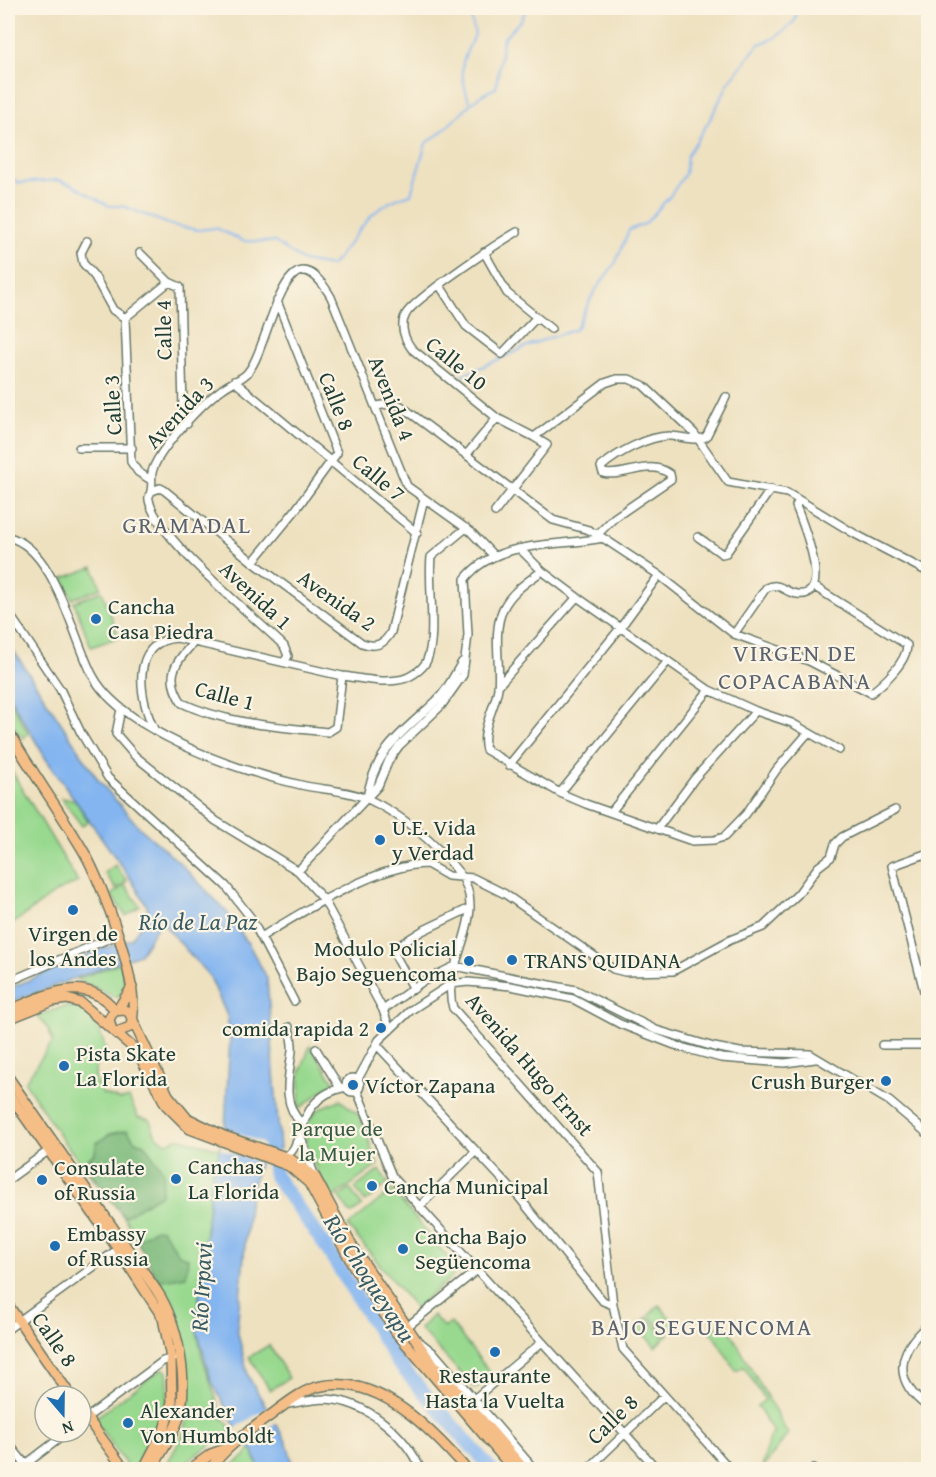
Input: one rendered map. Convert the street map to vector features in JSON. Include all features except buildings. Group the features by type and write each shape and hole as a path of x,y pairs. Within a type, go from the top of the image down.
{"main road":[{"path":"8,731 84,853 127,960 132,987 133,1019 129,1029 114,1030"},
{"path":"114,1030 109,1019 132,987"},
{"path":"8,1011 45,995 77,988 94,993 117,1010 129,1012 172,1102 193,1123 223,1139"},
{"path":"8,1019 53,1001 67,999 88,1007 137,1051 166,1105 178,1120 196,1133 223,1139 288,1160 315,1177 351,1244 429,1359 525,1470"},
{"path":"8,1077 52,1149"},
{"path":"8,1093 52,1149 122,1246 158,1307 167,1329 182,1388 178,1420 152,1470"},
{"path":"288,1160 309,1183 349,1257 396,1332 514,1470"},
{"name":"Calle 8","path":"8,1305 63,1384"},
{"path":"143,1470 169,1417 174,1391 175,1358"},
{"path":"210,1470 225,1449 235,1440 304,1392 321,1386 356,1387 387,1400 432,1433 467,1470"},
{"path":"93,1430 125,1470"},
{"path":"189,1470 211,1454 225,1449"}],"street":[{"name":"Calle 10","path":"467,454 497,417 449,382 412,349 406,340 403,328 406,313 484,252 517,232"},
{"path":"87,241 81,253 83,263 95,277 113,310 125,318 169,282"},
{"path":"484,252 507,293 551,329"},
{"name":"Calle 4","path":"140,253 169,282 180,286 183,409 187,424"},
{"name":"Avenida 4","path":"277,302 284,284 292,275 309,274 323,284 377,406 407,486 466,528 493,555"},
{"path":"440,286 466,326 502,354 536,318"},
{"name":"Avenida 3","path":"152,490 151,480 159,456 219,391 246,376 254,363 277,302"},
{"name":"Calle 8","path":"253,562 337,453 277,302"},
{"name":"Calle 3","path":"125,318 132,448 130,462 138,472 151,480"},
{"path":"534,437 583,397 617,379 629,380 643,385 698,439 728,482 754,489 771,489 787,493 855,534 928,572"},
{"name":"Calle 7","path":"234,381 417,533"},
{"path":"298,871 367,798 383,752 401,731 447,688 463,659 468,635 465,579 475,565 493,555 600,536 614,518 670,479 670,474 664,470 639,467 603,474 600,469 603,465 647,439 669,436 698,439 709,434 726,397"},
{"path":"377,406 393,404 401,406 553,520 600,536 659,575 734,634 809,661 871,693 896,667 907,650 907,645 815,587"},
{"path":"495,512 547,445 497,417"},
{"path":"80,448 132,448"},
{"name":"Avenida 2","path":"152,490 160,488 164,490 253,562 362,643 376,646 387,639 391,632 424,499"},
{"path":"698,537 722,554 726,553 771,489"},
{"name":"Avenida 1","path":"152,490 149,498 158,520 218,587 284,646 288,656 284,662 194,642 167,639 150,649 142,679 142,700 155,730"},
{"path":"734,634 766,588 781,586 798,595 808,594 815,587 816,578 809,542 796,506 799,500"},
{"path":"284,662 367,680 400,680 422,668 427,660 430,645 431,557 466,528"},
{"name":"Avenida Hugo Ernst","path":"8,537 16,539 26,548 50,575 61,595 94,677 121,709 181,746 216,761 304,786 367,798 405,822 436,846 462,877 470,908 451,984 450,999 456,1012 598,1172 613,1305 623,1349 731,1470"},
{"path":"522,550 542,571 709,690 756,711 792,723 839,750"},
{"path":"542,571 515,591 502,610 498,635 498,686 494,710 483,739 486,750 509,765 560,793 657,829 692,840 714,840 724,837 746,814 777,769 808,733"},
{"path":"509,765 621,627 659,575"},
{"path":"498,686 577,597"},
{"path":"8,612 55,682 108,778 226,886 251,918 294,1001"},
{"name":"Calle 1","path":"194,642 173,672 172,685 182,703 211,714 282,727 328,732 336,727 342,676"},
{"path":"560,793 668,661"},
{"path":"611,812 709,690"},
{"path":"121,709 116,734 135,756 216,821 298,871 324,900 383,1011 387,1025"},
{"path":"657,829 695,778 756,711"},
{"path":"261,937 324,900 378,875 420,864 432,865 448,876 473,878 505,894 613,969 625,972 674,971 730,940 763,927 798,894 818,867 831,857 835,844 842,837 895,810"},
{"path":"927,991 892,866 928,853"},
{"path":"414,989 396,955 395,948 422,931 470,908"},
{"path":"8,982 119,939"},
{"path":"383,1011 414,989 455,966 471,967 576,990 656,1030 714,1047 760,1053 810,1054 814,1059 889,1101 928,1134"},
{"path":"357,1091 360,1086 358,1079 387,1025 451,984 493,984 573,999 620,1024 680,1047 721,1058 776,1063 814,1059"},
{"path":"573,999 576,990"},
{"path":"289,1027 293,1048 288,1074 290,1108 301,1123"},
{"path":"377,1045 538,1219 603,1302 613,1305"},
{"path":"882,1045 928,1045"},
{"path":"316,1049 343,1088 357,1091"},
{"path":"288,1160 294,1149 301,1123 316,1102 343,1088 349,1079 358,1079"},
{"path":"357,1091 392,1176 658,1470"},
{"path":"299,1131 303,1149 315,1177"},
{"path":"8,1180 52,1149"},
{"path":"419,1207 476,1152"},
{"path":"8,1329 122,1246"},
{"path":"349,1257 399,1328 408,1326 477,1270"},
{"path":"928,1325 909,1343 904,1361 906,1384 928,1407"},
{"path":"414,1338 435,1354 535,1470"},
{"path":"474,1399 542,1343"},
{"path":"93,1411 175,1358"},
{"path":"321,1386 318,1393 325,1399"},
{"name":"Calle 8","path":"587,1470 664,1396"},
{"path":"286,1405 325,1399 375,1416 411,1450 421,1470"},
{"path":"8,1443 25,1464"},
{"path":"18,1470 52,1444"}],"green space":[{"name":"Cancha Casa Piedra","path":"93,567 101,588 72,599 64,578"},
{"name":"Cancha Casa Piedra","path":"102,591 119,637 91,647 74,602"},
{"path":"8,697 28,733 24,738 10,720"},
{"path":"8,765 78,882 58,891 8,927"},
{"path":"61,798 75,800 88,821 82,826"},
{"path":"115,865 127,881 116,889 105,873"},
{"path":"125,885 140,906 126,916 111,895"},
{"path":"122,962 127,984 117,998 77,979"},
{"path":"66,1006 82,1011 98,1027 106,1051 98,1061 95,1077 103,1094 120,1100 129,1098 138,1117 150,1120 155,1134 166,1143 180,1138 220,1149 212,1175 196,1327 202,1356 222,1417 232,1430 176,1469 164,1469 182,1437 190,1412 178,1317 124,1217 61,1138 25,1082 53,1041 48,1029 37,1016"},
{"path":"310,1046 334,1082 299,1109 300,1073"},
{"name":"Parque de la Mujer","path":"340,1100 359,1115 378,1165 333,1198 310,1154 306,1130 318,1110"},
{"path":"127,1130 135,1141 144,1144 164,1172 161,1194 124,1217 83,1163 95,1153 96,1143 110,1134"},
{"name":"Cancha Municipal","path":"380,1170 388,1183 365,1202 355,1188"},
{"path":"350,1189 362,1206 351,1214 339,1197"},
{"name":"Cancha Bajo Següencoma","path":"392,1190 459,1271 415,1308 348,1226"},
{"path":"155,1229 162,1230 179,1254 188,1258 186,1276 158,1281 137,1240"},
{"path":"659,1305 677,1326 667,1336 649,1315"},
{"path":"433,1315 444,1328 451,1323 492,1375 475,1389 420,1329"},
{"path":"647,1317 665,1337 655,1347 637,1326"},
{"path":"725,1322 788,1434 762,1469 769,1438 774,1433 757,1406 765,1400 744,1367 736,1371 710,1330"},
{"path":"269,1345 289,1378 270,1390 249,1357"},
{"path":"163,1368 167,1372 168,1385 161,1422 138,1469 129,1469 94,1419"},
{"path":"251,1447 259,1469 226,1470 245,1456"}],"water":[{"name":"Río de La Paz","path":"8,642 99,781 140,828 180,863 226,911 249,945 267,978 280,1149 265,1144 250,1194 237,1329 248,1376 287,1443 294,1469 259,1469 253,1451 235,1426 211,1380 196,1327 212,1175 225,1129 230,1037 227,1016 210,977 161,921 140,954 8,1003 8,989 96,951 131,939 148,916 147,906 132,881 46,759 8,694"}],"pier":[{"path":"225,1129 278,1148 267,1147 261,1163 220,1149"},
{"path":"270,1406 278,1421 245,1444 234,1429"}],"waterway":[{"path":"469,101 463,82 462,68 475,35 472,21 473,8"},
{"path":"8,176 19,183 58,180 73,185 109,206 123,206 171,225 198,230 216,228 243,241 275,242 303,261 331,266 373,214 396,199 411,194 426,143 445,129 476,99 496,88 503,39 521,20 527,8"},
{"path":"462,376 532,344 576,329 594,292 616,262 629,230 645,224 670,196 685,174 687,156 712,116 729,82 759,44 775,38 794,22 799,8"},
{"name":"Río Choqueyapu","path":"261,1130 270,1143 275,1176 326,1247 398,1363 492,1470"}],"place":[{"name":"Cancha Casa Piedra","path":"96,619"},
{"name":"U.E. Vida y Verdad","path":"380,840"},
{"name":"Virgen de los Andes","path":"73,910"},
{"name":"TRANS QUIDANA","path":"512,960"},
{"name":"Modulo Policial Bajo Seguencoma","path":"469,961"},
{"name":"comida rapida 2","path":"381,1028"},
{"name":"Pista Skate La Florida","path":"64,1066"},
{"name":"Crush Burger","path":"886,1081"},
{"name":"Víctor Zapana","path":"353,1085"},
{"name":"Canchas La Florida","path":"176,1179"},
{"name":"Consulate of Russia","path":"42,1180"},
{"name":"Cancha Municipal","path":"372,1186"},
{"name":"Embassy of Russia","path":"55,1246"},
{"name":"Cancha Bajo Següencoma","path":"403,1249"},
{"name":"Restaurante Hasta la Vuelta","path":"495,1352"},
{"name":"Alexander Von Humboldt","path":"128,1423"}],"district":[{"name":"GRAMADAL","path":"187,524"},
{"name":"VIRGEN DE COPACABANA","path":"795,666"},
{"name":"BAJO SEGUENCOMA","path":"702,1326"}],"water label":[{"name":"Río Irpavi","path":"201,1287"}]}
